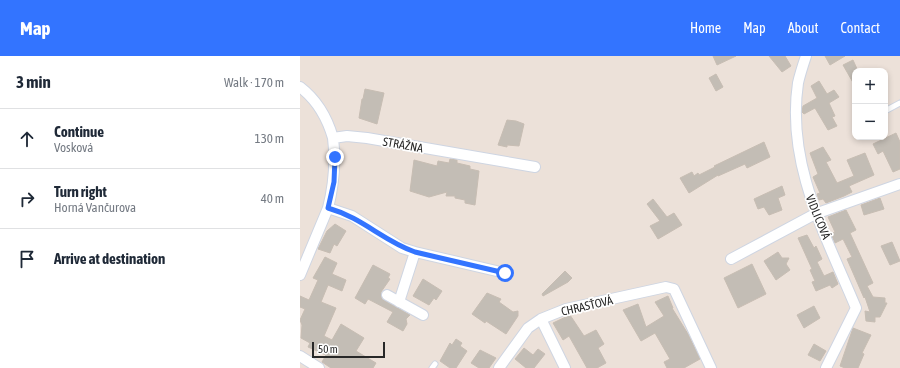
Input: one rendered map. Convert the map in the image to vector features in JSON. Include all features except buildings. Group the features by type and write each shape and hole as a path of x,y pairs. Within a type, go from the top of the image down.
{"street":[{"name":"VIDLICOVÁ","path":"806,56 798,82 796,146 804,181 815,214 856,308 826,368"},
{"path":"300,87 320,109 328,122 333,138 335,173 328,208 300,275"},
{"name":"STRÁŽNA","path":"333,138 347,136 367,138 535,167"},
{"path":"731,259 815,214 900,184"},
{"path":"328,208 357,218 402,248 505,273"},
{"path":"399,302 415,252"},
{"name":"CHRASŤOVÁ","path":"498,368 528,328 541,319 566,309 666,287 674,289 711,368"},
{"path":"387,295 423,315"},
{"path":"541,319 565,368"},
{"path":"300,356 319,368"}],"lane":[{"path":"888,109 900,103"}],"route":[{"path":"335,157 334,182 328,208 362,221 402,248 505,273"}]}
